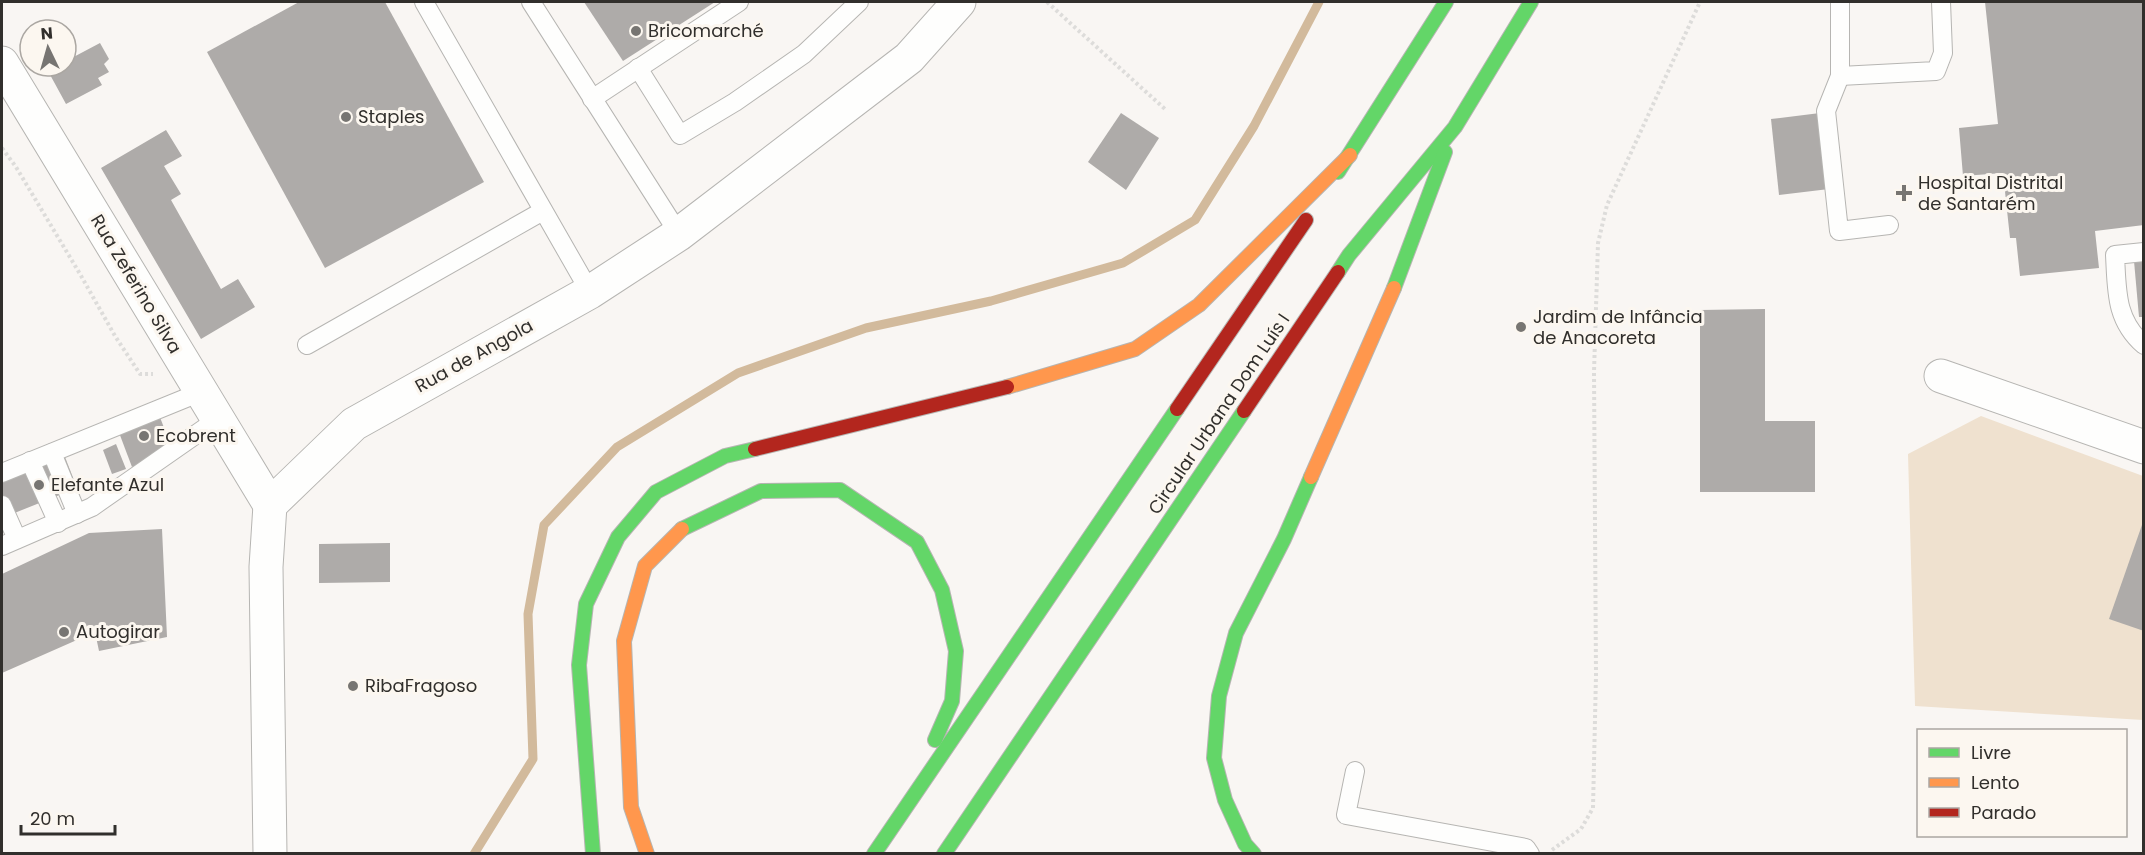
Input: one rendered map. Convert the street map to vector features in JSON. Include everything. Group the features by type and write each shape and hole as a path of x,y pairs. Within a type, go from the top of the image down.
{"highway":[{"name":"Circular Urbana Dom Luís I","path":"875,853 1350,155 1446,2"},
{"name":"Circular Urbana Dom Luís I","path":"944,854 1348,255 1455,127 1531,2"},
{"path":"1254,854 1245,843 1225,800 1214,758 1219,696 1236,633 1284,539 1390,296 1455,127"},
{"path":"593,854 579,665 586,604 618,537 656,492 725,456 1025,382 1135,349 1199,305 1350,155"},
{"path":"647,854 631,807 624,641 645,566 680,530 761,492 840,490 917,542 942,590 956,651 952,701 909,802"}],"street":[{"name":"Rua de Angola","path":"270,504 354,424 590,292 679,234 909,58 959,2"},
{"name":"Rua Zeferino Silva","path":"2,63 270,504"},
{"path":"1941,376 2144,447"},
{"path":"270,504 266,567 270,854"}],"lane":[{"path":"424,2 590,292"},
{"path":"531,2 679,234"},
{"path":"592,99 739,2"},
{"path":"638,68 680,135 735,102 804,54 859,2"},
{"path":"1840,2 1840,76 1826,111 1839,231 1889,225"},
{"path":"1840,76 1936,71 1943,53 1941,2"},
{"path":"307,345 543,211"},
{"path":"2140,338 2118,308 2115,255 2144,252"},
{"path":"2,473 52,453 195,382"},
{"path":"2,505 9,542 92,507 218,419"},
{"path":"52,453 77,514"},
{"path":"30,461 58,523"},
{"path":"1354,771 1347,815 1526,848 1530,854"}],"path":[{"path":"1047,2 1166,110"},
{"path":"1547,854 1581,829 1593,808 1596,686 1594,372 1598,243 1607,205 1700,2"},
{"path":"2,148 16,167 115,336 140,374 195,382"}],"shaded area":[{"path":"1981,416 2143,476 2143,720 1915,706 1908,454"}],"building":[{"name":"Staples","path":"299,2 385,2 484,182 325,268 207,52"},
{"name":"Bricomarché","path":"584,2 715,2 623,61"},
{"path":"1985,2 2144,2 2144,225 2095,231 2099,268 2020,276 2016,238 2010,238 2003,173 1963,176 1959,128 1998,124"},
{"path":"100,43 109,59 104,64 109,72 98,78 102,85 66,104 52,78 78,78 78,55"},
{"path":"1121,113 1159,138 1126,190 1088,162"},
{"path":"1820,113 1829,189 1779,195 1771,119"},
{"path":"166,130 182,156 164,166 181,194 171,200 221,289 238,279 255,307 201,339 101,168"},
{"path":"2144,260 2144,317 2139,317 2134,261"},
{"path":"1765,309 1765,421 1815,421 1815,492 1700,492 1700,310"},
{"name":"Ecobrent","path":"156,407 173,451 132,467 115,422"},
{"path":"116,444 126,469 112,474 103,450"},
{"name":"Elefante Azul","path":"65,457 77,488 2,518 2,483"},
{"path":"2144,522 2144,631 2109,619"},
{"path":"162,529 167,637 99,651 95,632 2,673 2,574 89,533"},
{"path":"390,543 390,582 319,583 319,544"}],"waterway":[{"path":"474,854 533,759 528,614 544,525 617,447 738,373 866,328 991,301 1123,263 1195,220 1254,126 1319,2"}],"traffic: fast":[{"path":"1338,172 1446,2"},
{"path":"1338,272 1349,255 1455,127 1531,2"},
{"path":"1394,288 1445,152"},
{"path":"874,854 1177,409"},
{"path":"944,854 1244,411"},
{"path":"593,854 579,665 586,604 618,537 656,492 725,456 755,449"},
{"path":"1254,854 1245,844 1225,800 1214,758 1219,696 1236,633 1284,539 1311,477"},
{"path":"682,529 761,491 840,490 917,542 942,590 956,651 952,701 935,740"}],"traffic: slow":[{"path":"1007,387 1135,349 1199,305 1350,155"},
{"path":"1311,477 1394,288"},
{"path":"647,854 631,807 624,641 645,566 682,529"}],"traffic: jam":[{"path":"1177,409 1306,220"},
{"path":"1244,411 1338,272"},
{"path":"755,449 1007,387"}],"place":[{"name":"Bricomarché","path":"636,31"},
{"name":"Staples","path":"346,117"},
{"name":"Hospital Distrital de Santarém","path":"1904,193"},
{"name":"Jardim de Infância de Anacoreta","path":"1521,327"},
{"name":"Ecobrent","path":"144,436"},
{"name":"Elefante Azul","path":"39,485"},
{"name":"Autogirar","path":"64,632"},
{"name":"RibaFragoso","path":"353,686"}]}
